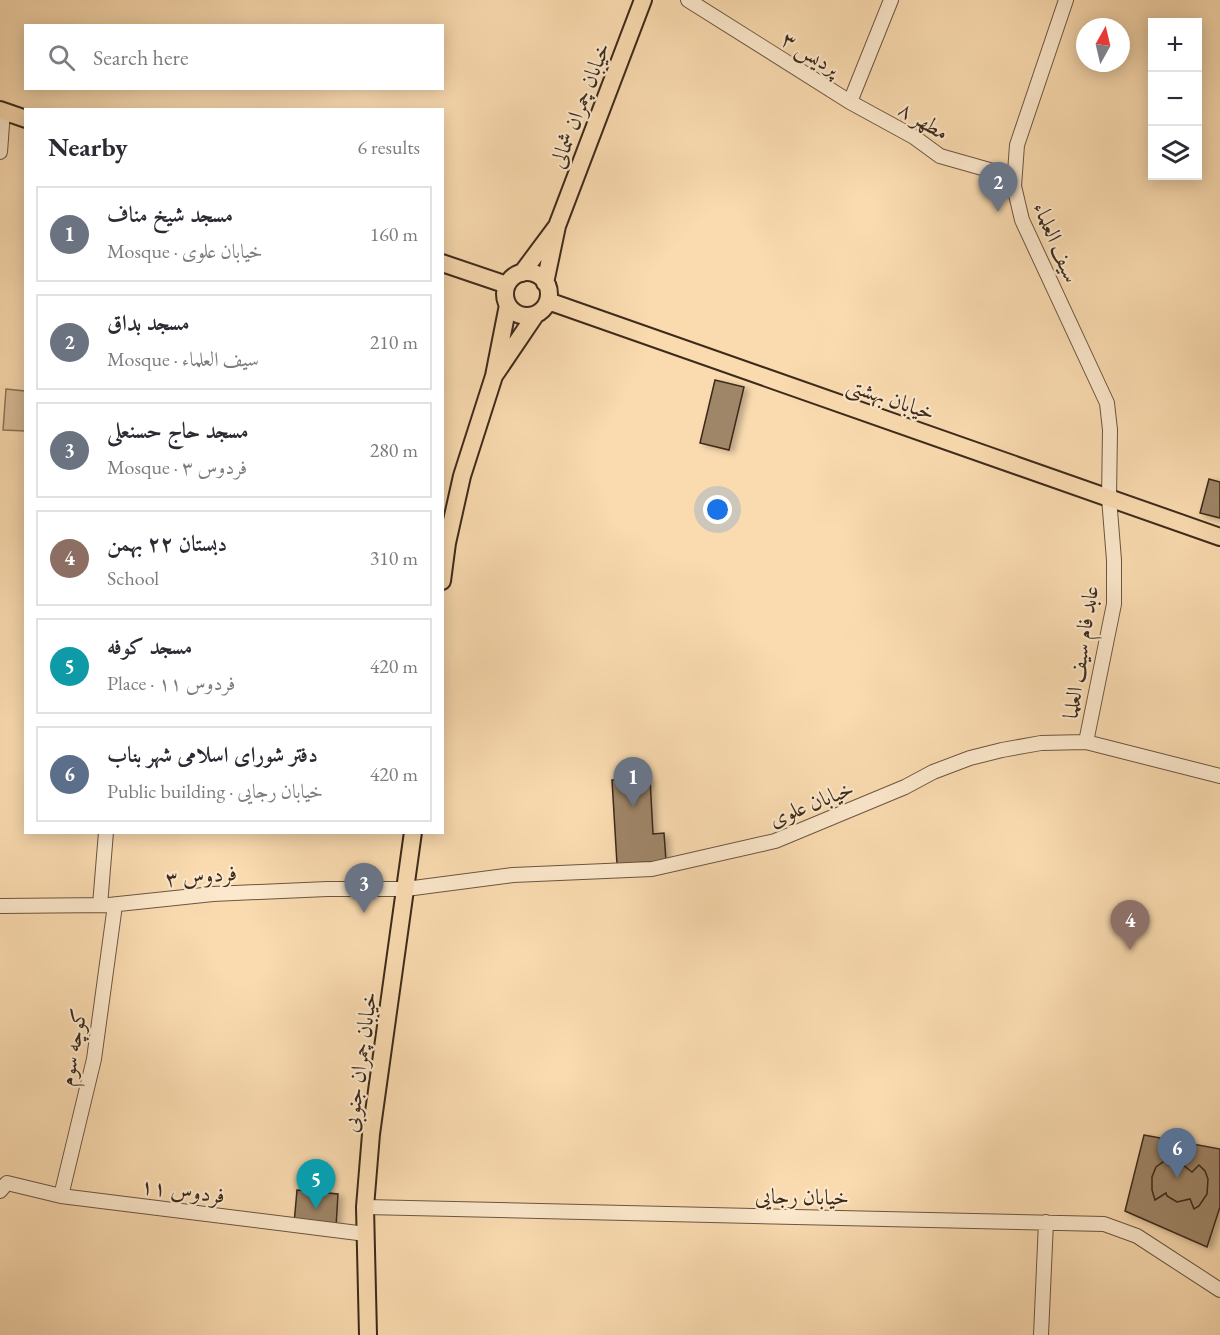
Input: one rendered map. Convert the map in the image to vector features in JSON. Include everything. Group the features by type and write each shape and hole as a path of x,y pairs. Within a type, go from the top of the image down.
{"main road":[{"name":"خیابان چمران شمالی","path":"545,283 557,226 643,0"},
{"path":"2,111 24,118"},
{"name":"خیابان چمران شمالی","path":"522,273 557,226"},
{"path":"444,264 507,285"},
{"path":"445,543 464,466 494,376 508,305 505,292 507,285 522,273 535,274 545,283 548,301 536,314 494,376"},
{"name":"خیابان بهشتی","path":"548,301 1220,537"},
{"path":"508,305 518,314 530,316 536,314"},
{"name":"خیابان چمران جنوبی","path":"368,1335 365,1207 371,1134 413,834"}],"street":[{"name":"پردیس ۳","path":"688,0 850,102"},
{"path":"850,102 891,0"},
{"name":"سیف العلماء","path":"1066,0 1017,145 1015,196 1022,220 1107,403 1110,428 1109,498"},
{"name":"مطهر ۸","path":"850,102 914,137 940,156 1014,177"},
{"path":"0,152 2,111"},
{"name":"عابد فام سیف العلما","path":"1086,742 1114,604 1114,560 1109,498"},
{"name":"خیابان علوی","path":"406,889 513,875 652,869 705,858 775,841 970,758 1041,743 1086,742 1220,776"},
{"path":"100,905 106,834"},
{"name":"فردوس ۳","path":"0,906 100,905 213,894 406,889"},
{"name":"کوچه سوم","path":"61,1196 94,1059 115,904"},
{"name":"فردوس ۱۱","path":"0,1191 7,1183 61,1196 366,1233"},
{"name":"خیابان رجایی","path":"365,1207 1104,1224 1137,1236 1220,1290"},
{"path":"1041,1335 1046,1222"}],"shaded area":[{"path":"6,389 24,391 24,431 3,430"}],"building":[{"path":"715,380 744,387 729,450 700,443"},
{"path":"1209,479 1220,482 1220,518 1200,513"},
{"path":"650,778 653,834 664,833 666,861 617,864 612,780"},
{"path":"1144,1135 1220,1149 1220,1207 1207,1247 1125,1211"},
{"path":"1170,1157 1174,1166 1183,1165 1192,1172 1199,1165 1205,1171 1208,1179 1207,1194 1199,1206 1194,1209 1190,1199 1177,1202 1166,1193 1155,1200 1152,1177 1156,1167"},
{"path":"297,1190 338,1194 336,1227 294,1224"}],"place":[{"name":"مسجد بداق","path":"998,212"},
{"name":"مسجد شیخ مناف","path":"633,807"},
{"name":"مسجد حاج حسنعلی","path":"364,913"},
{"name":"دبستان ۲۲ بهمن","path":"1130,950"},
{"name":"دفتر شورای اسلامی شهر بناب","path":"1177,1178"},
{"name":"مسجد کوفه","path":"316,1209"}]}
